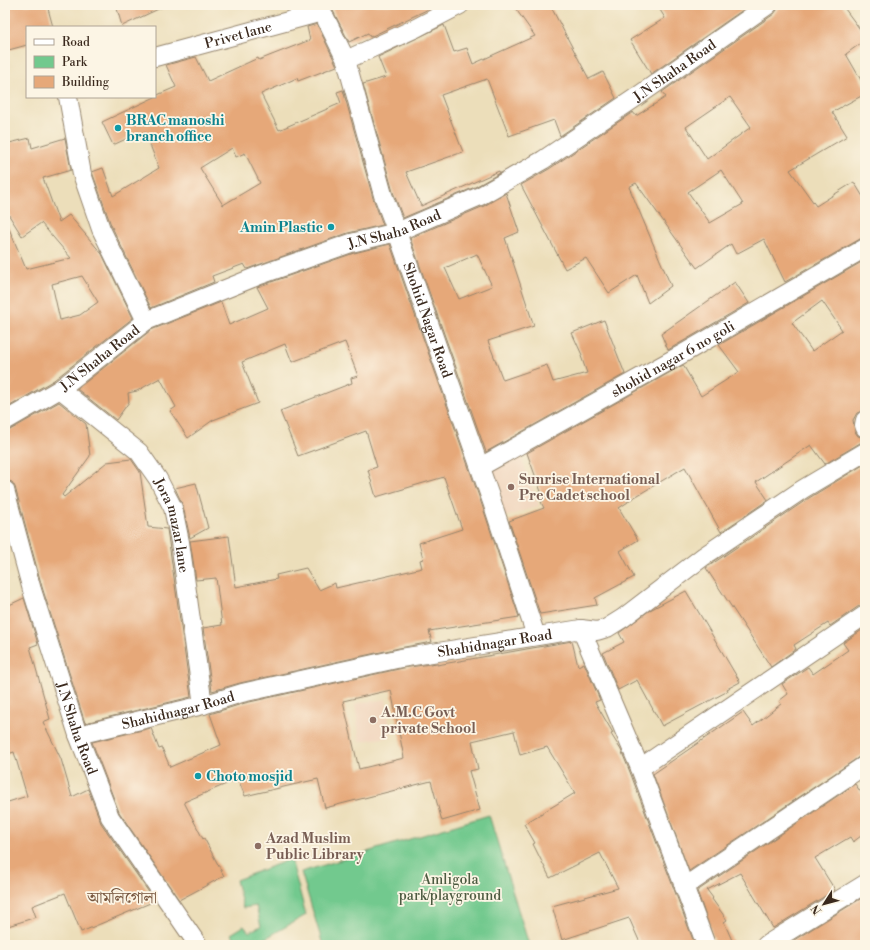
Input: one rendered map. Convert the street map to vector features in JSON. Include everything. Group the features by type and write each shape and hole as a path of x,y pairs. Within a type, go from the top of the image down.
{"street":[{"path":"346,60 416,28 460,5"},
{"name":"J.N Shaha Road","path":"5,421 60,389 146,321 288,265 351,243 397,232 480,196 543,160 768,5"},
{"name":"Shohid Nagar Road","path":"320,8 346,60 382,195 397,232 480,467 536,636"},
{"name":"Privet lane","path":"156,57 320,8"},
{"path":"68,98 82,174 101,229 146,321"},
{"name":"shohid nagar 6 no goli","path":"480,467 684,353 865,248"},
{"name":"Jora mazar lane","path":"60,389 139,452 158,479 173,508 180,542 203,705"},
{"path":"865,420 865,428"},
{"name":"Shahidnagar Road","path":"78,736 203,705 242,693 401,658 581,629 597,631 607,628 623,618 717,547 803,489 865,452"},
{"name":"J.N Shaha Road","path":"5,490 32,590 78,736 110,817 198,945"},
{"path":"640,768 865,615"},
{"path":"581,629 640,768 706,945"},
{"path":"684,887 865,765"},
{"path":"766,945 865,884"}],"shaded area":[{"name":"Sunrise International Pre Cadet school","path":"520,454 539,506 502,518 483,467"},
{"name":"A.M.C Govt private School","path":"386,699 391,737 360,741 355,704"}],"green space":[{"name":"Amligola park/playground","path":"489,815 529,945 323,945 301,872"},
{"path":"291,859 306,915 254,945 239,945 231,934 244,926 249,932 261,926 256,906 243,908 236,880"}],"building":[{"path":"5,5 47,5 53,26 26,26 26,45 5,51"},
{"path":"116,5 167,5 122,26"},
{"path":"340,5 437,5 370,37 368,33 349,42 332,9"},
{"path":"513,5 550,5 589,79 603,72 616,98 560,136 554,120 509,136 487,79 441,95 463,152 406,172 421,206 499,171 500,173 475,187 403,218 393,192 363,84 386,77 378,57 444,25 454,52 467,48 473,64 535,36"},
{"path":"657,5 750,5 651,74 630,40 665,18"},
{"path":"778,5 842,5 865,36 865,40 846,54 865,87 865,94 832,112 847,136 790,170 816,206 854,182 865,200 865,238 860,239 785,282 764,239 736,254 731,244 697,268 636,183 629,187 671,286 648,303 637,275 609,293 586,258 565,269 521,185 549,169 633,112 636,116 666,97 662,92 774,14","holes":["730,97 751,127 707,159 686,127","721,170 743,204 710,223 688,192"]},
{"path":"317,24 337,66 298,81 297,78 261,94 279,130 341,103 337,92 343,90 373,198 383,225 348,233 247,269 244,264 212,276 214,282 151,308 111,225 92,172 103,168 113,196 159,168 145,132 140,135 139,133 113,145 102,122 153,98 156,98 156,96 176,87 166,65 196,57 208,81 258,58 259,60 310,40 307,27","holes":["232,148 236,157 245,153 260,183 223,205 200,168"]},
{"path":"30,138 32,148 65,138 71,170 43,178 59,222 69,215 102,254 133,318 54,380 5,409 5,219 26,269 71,258 41,223 22,236 5,209 5,144","holes":["82,276 98,302 80,315 60,320 52,284"]},
{"path":"506,193 519,232 505,238 534,326 488,341 503,380 547,365 553,382 587,373 581,356 582,355 572,333 604,320 625,374 486,452 410,238 484,206","holes":["477,254 492,286 459,299 445,268"]},
{"path":"390,244 482,505 519,617 429,631 432,642 240,683 212,691 203,628 222,625 216,578 196,580 190,541 229,536 236,587 277,579 276,575 306,568 319,590 335,583 336,588 422,568 420,560 423,559 419,543 462,529 444,477 376,497 368,470 377,467 366,431 298,456 280,411 352,383 351,378 358,376 345,342 292,362 285,344 242,362 258,403 213,420 188,438 170,411 176,407 160,378 137,391 128,393 129,402 116,420 77,389 151,330 221,302 229,325 268,308 257,287 354,253"},
{"path":"865,260 865,410 857,413 853,420 855,432 858,436 865,438 865,442 860,443 825,464 811,445 756,482 768,500 721,532 685,467 619,508 638,540 620,551 634,577 595,598 597,605 540,614 509,521 544,508 541,502 544,500 527,453 683,365 701,396 739,372 719,345","holes":["822,301 842,330 812,351 792,323"]},
{"path":"735,282 749,303 668,350 661,334"},
{"path":"59,402 86,424 90,456 62,495 64,497 107,462 131,459 140,472 148,527 167,529 191,697 85,723 42,587 15,487 12,482 5,480 5,431 10,430"},
{"path":"863,465 865,468 865,605 859,606 830,626 828,623 794,645 796,649 771,667 706,568 809,498"},
{"path":"196,483 208,528 190,538 183,506 175,488"},
{"path":"686,591 740,682 727,689 728,691 662,726 637,680 618,690 603,653 624,642 619,633 650,610"},
{"path":"24,598 38,644 30,647 50,719 43,722 61,759 72,797 88,789 101,823 155,901 81,932 65,893 32,906 36,917 5,927 5,803 27,796 14,752 5,755 5,607"},
{"path":"865,628 865,753 689,871 653,774 743,712 753,726 781,704 779,701 788,694 782,684 808,667 813,674 848,650 843,643"},
{"path":"572,641 578,666 584,663 600,700 595,702 613,733 611,734 621,750 630,772 695,945 641,945 629,918 562,940 552,906 618,888 600,853 550,878 533,844 535,843 524,824 575,793 547,747 520,755 514,731 472,741 478,769 469,771 480,810 442,821 431,781 325,808 318,779 245,796 238,779 184,802 224,876 179,900 119,812 92,742 151,728 159,749 162,748 170,767 221,745 210,714 245,703 403,668 437,663 437,665","holes":["391,690 404,758 359,769 343,701"]},
{"path":"855,784 865,798 865,833 853,842 850,837 815,858 835,890 773,928 740,873 707,890 727,920 724,922 734,945 716,945 697,891"},
{"path":"865,896 865,945 786,945"}],"place":[{"name":"BRAC manoshi branch office","path":"118,128"},
{"name":"Amin Plastic","path":"331,227"},
{"name":"Sunrise International Pre Cadet school","path":"511,487"},
{"name":"A.M.C Govt private School","path":"373,720"},
{"name":"Choto mosjid","path":"198,776"},
{"name":"Azad Muslim Public Library","path":"258,846"}],"district":[{"name":"আমলিগোলা","path":"122,897"}]}
